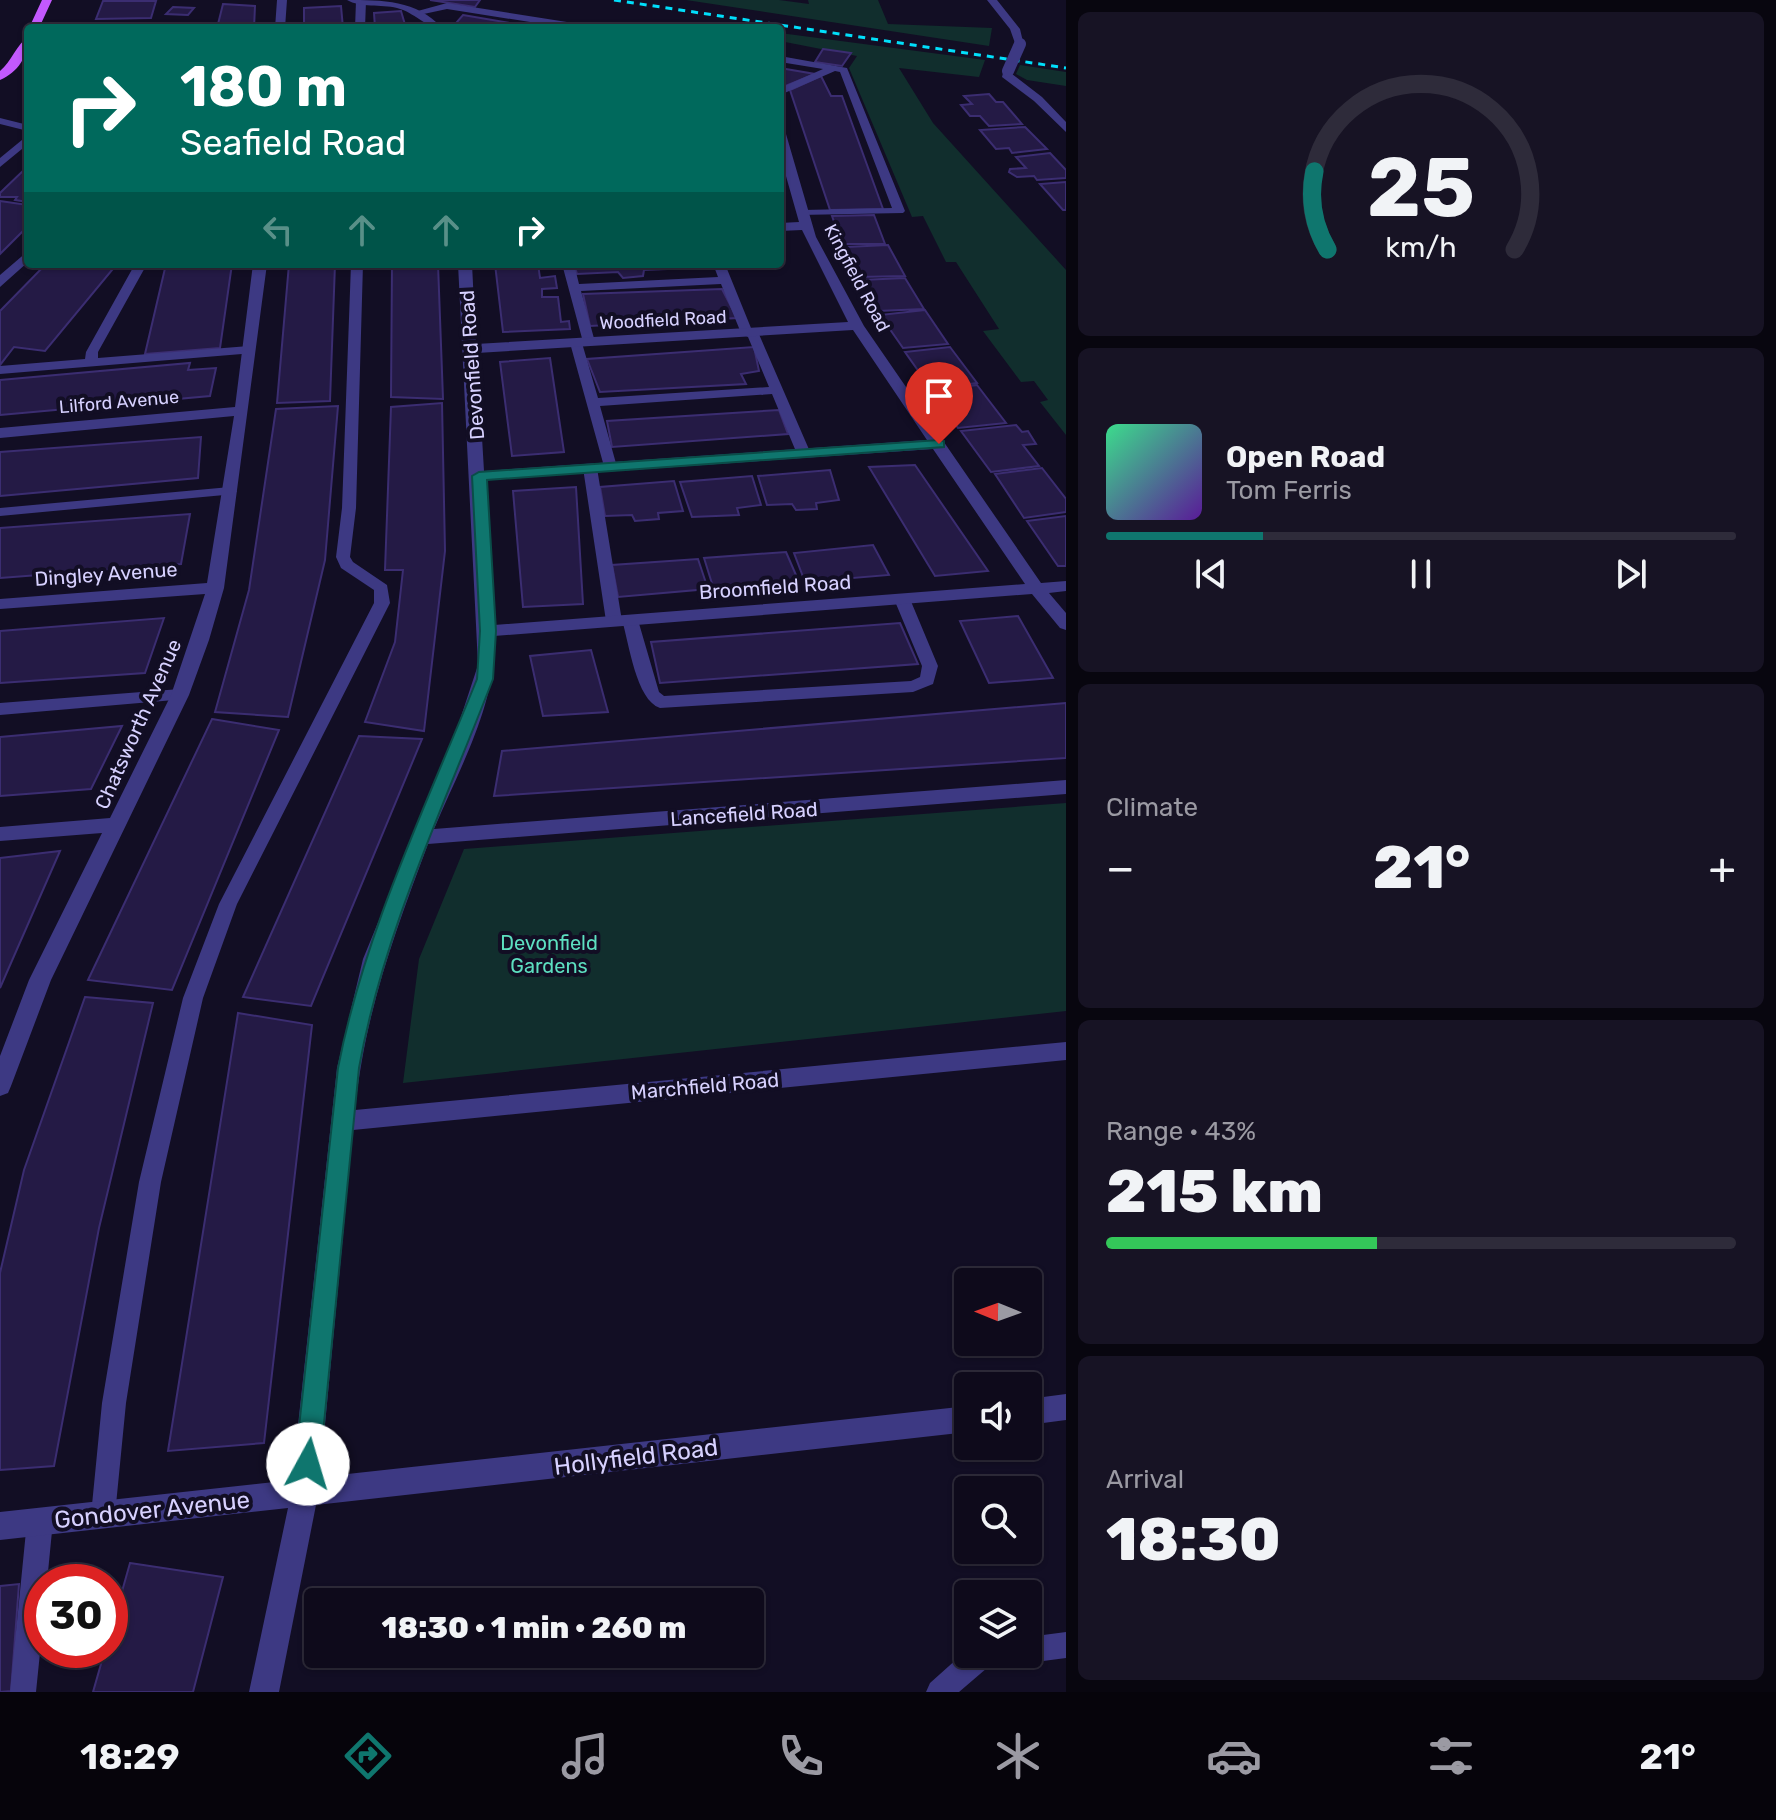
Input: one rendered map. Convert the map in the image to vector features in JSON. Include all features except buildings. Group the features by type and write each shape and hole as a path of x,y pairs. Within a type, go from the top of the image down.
{"main road":[{"path":"36,24 47,0"},
{"path":"0,77 16,63 24,48"}],"street":[{"path":"280,24 282,0"},
{"path":"352,0 398,5 419,12 432,24"},
{"path":"992,0 1015,29 1020,44 1006,75 1038,99 1066,129"},
{"path":"0,121 24,127"},
{"name":"Kingfield Road","path":"784,148 805,219 857,326 1036,588 1066,624"},
{"path":"784,226 805,219"},
{"path":"0,283 24,259"},
{"name":"Chatsworth Avenue","path":"0,1086 40,980 180,695 215,588 259,268"},
{"name":"Devonfield Road","path":"264,1692 304,1495 343,1121 358,1018 374,959 485,679 488,631 465,268"},
{"name":"Woodfield Road","path":"471,349 857,326"},
{"name":"Lilford Avenue","path":"0,433 242,411"},
{"path":"479,476 939,444"},
{"name":"Broomfield Road","path":"488,631 1066,586"},
{"name":"Dingley Avenue","path":"0,604 215,588"},
{"name":"Lancefield Road","path":"421,837 1066,787"},
{"path":"0,834 117,825"},
{"name":"Marchfield Road","path":"343,1121 1066,1051"},
{"path":"1042,1410 1066,1407"},
{"name":"Hollyfield Road","path":"304,1495 954,1421"},
{"name":"Gondover Avenue","path":"0,1526 304,1495"}],"lane":[{"path":"360,24 361,1"},
{"path":"419,12 447,6 562,24"},
{"path":"471,9 509,9 576,21"},
{"path":"784,60 844,70 899,211 805,219"},
{"path":"784,90 835,68"},
{"path":"0,164 24,142"},
{"path":"91,363 92,352 139,268"},
{"path":"103,1515 114,1403 148,1196 193,998 228,904 382,603 382,588 346,565 343,557 350,500 357,268"},
{"path":"569,268 593,402 610,467"},
{"path":"721,268 804,454"},
{"path":"575,288 726,280"},
{"path":"0,370 249,350"},
{"path":"593,402 777,390"},
{"path":"590,468 622,620 651,694 660,702 676,704 913,686 927,680 930,666 902,599"},
{"path":"0,512 230,491"},
{"path":"0,709 180,695"},
{"path":"23,1692 40,1521"},
{"path":"1042,1648 1066,1645"},
{"path":"939,1692 966,1668"}],"green space":[{"path":"686,0 779,0 809,4 808,0 878,0 888,24 992,28 989,46"},
{"path":"784,34 985,60 979,77 899,68 933,123 1066,270 1066,435 1040,402 1048,400 1034,381 1021,382 983,331 999,329 956,262 946,262 923,216 912,217 849,68 857,56 784,42"},
{"path":"1020,65 1066,72 1066,86 1027,80 1016,74"},
{"name":"Devonfield Gardens","path":"1066,803 1066,1011 403,1083 419,959 464,849"}],"railway":[{"path":"614,0 774,24"},
{"path":"784,26 1066,68"}],"route":[{"path":"308,1464 348,1068 358,1018 374,959 485,679 488,631 479,476 939,444"}]}
